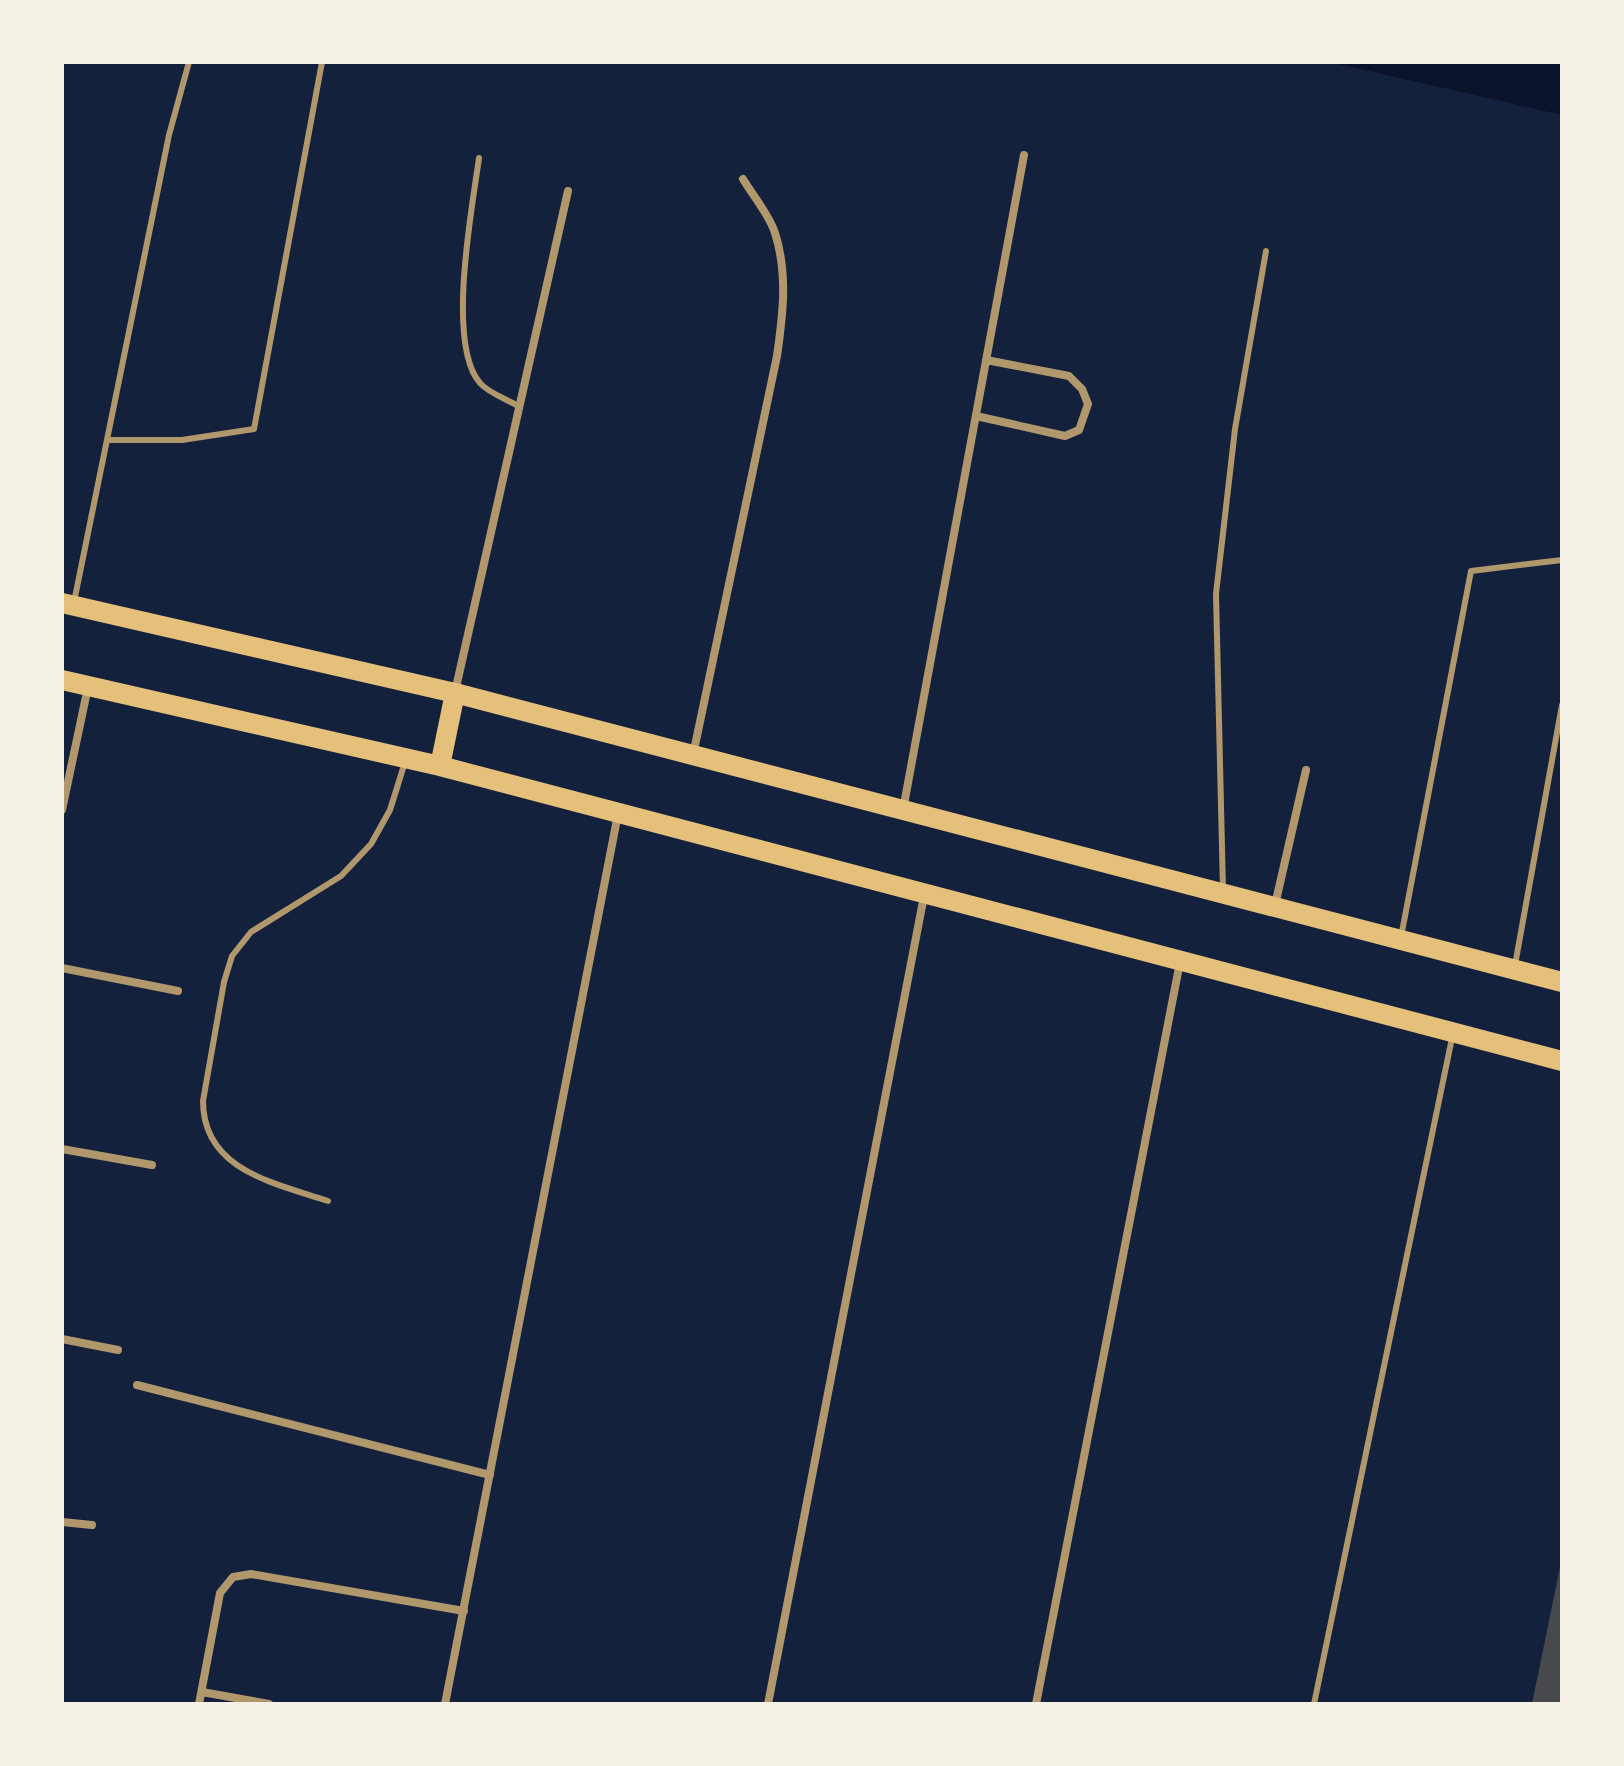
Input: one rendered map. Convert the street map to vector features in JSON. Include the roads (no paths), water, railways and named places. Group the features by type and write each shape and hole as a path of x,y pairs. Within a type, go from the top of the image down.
{"main road":[{"path":"68,604 455,693 1562,982"},
{"path":"62,680 440,766 1562,1061"},
{"path":"440,766 455,693"}],"street":[{"path":"903,810 1024,155"},
{"path":"693,755 777,356 784,308 783,269 774,231 743,179"},
{"path":"455,693 568,191"},
{"path":"976,416 1065,436 1079,430 1088,404 1082,389 1069,376 986,360"},
{"path":"62,810 88,686"},
{"path":"1274,907 1306,770"},
{"path":"445,1704 619,813"},
{"path":"768,1704 924,894"},
{"path":"1036,1704 1180,962"},
{"path":"62,968 178,991"},
{"path":"62,1149 152,1165"},
{"path":"62,1339 118,1350"},
{"path":"137,1385 490,1475"},
{"path":"62,1522 92,1525"},
{"path":"199,1704 220,1593 233,1577 251,1574 464,1611"},
{"path":"202,1692 269,1704"}],"lane":[{"path":"68,604 107,440 169,135 189,62"},
{"path":"107,440 182,440 254,429 322,62"},
{"path":"479,158 464,292 466,353 481,384 518,406"},
{"path":"1224,894 1216,594 1235,429 1266,251"},
{"path":"1400,940 1471,571 1562,560"},
{"path":"1514,970 1562,705"},
{"path":"328,1201 253,1176 226,1156 210,1138 203,1117 203,1101 224,982 232,956 251,932 341,876 371,844 390,810 407,758"},
{"path":"1314,1704 1453,1033"}],"water":[{"path":"1330,62 1562,62 1562,115"}]}
